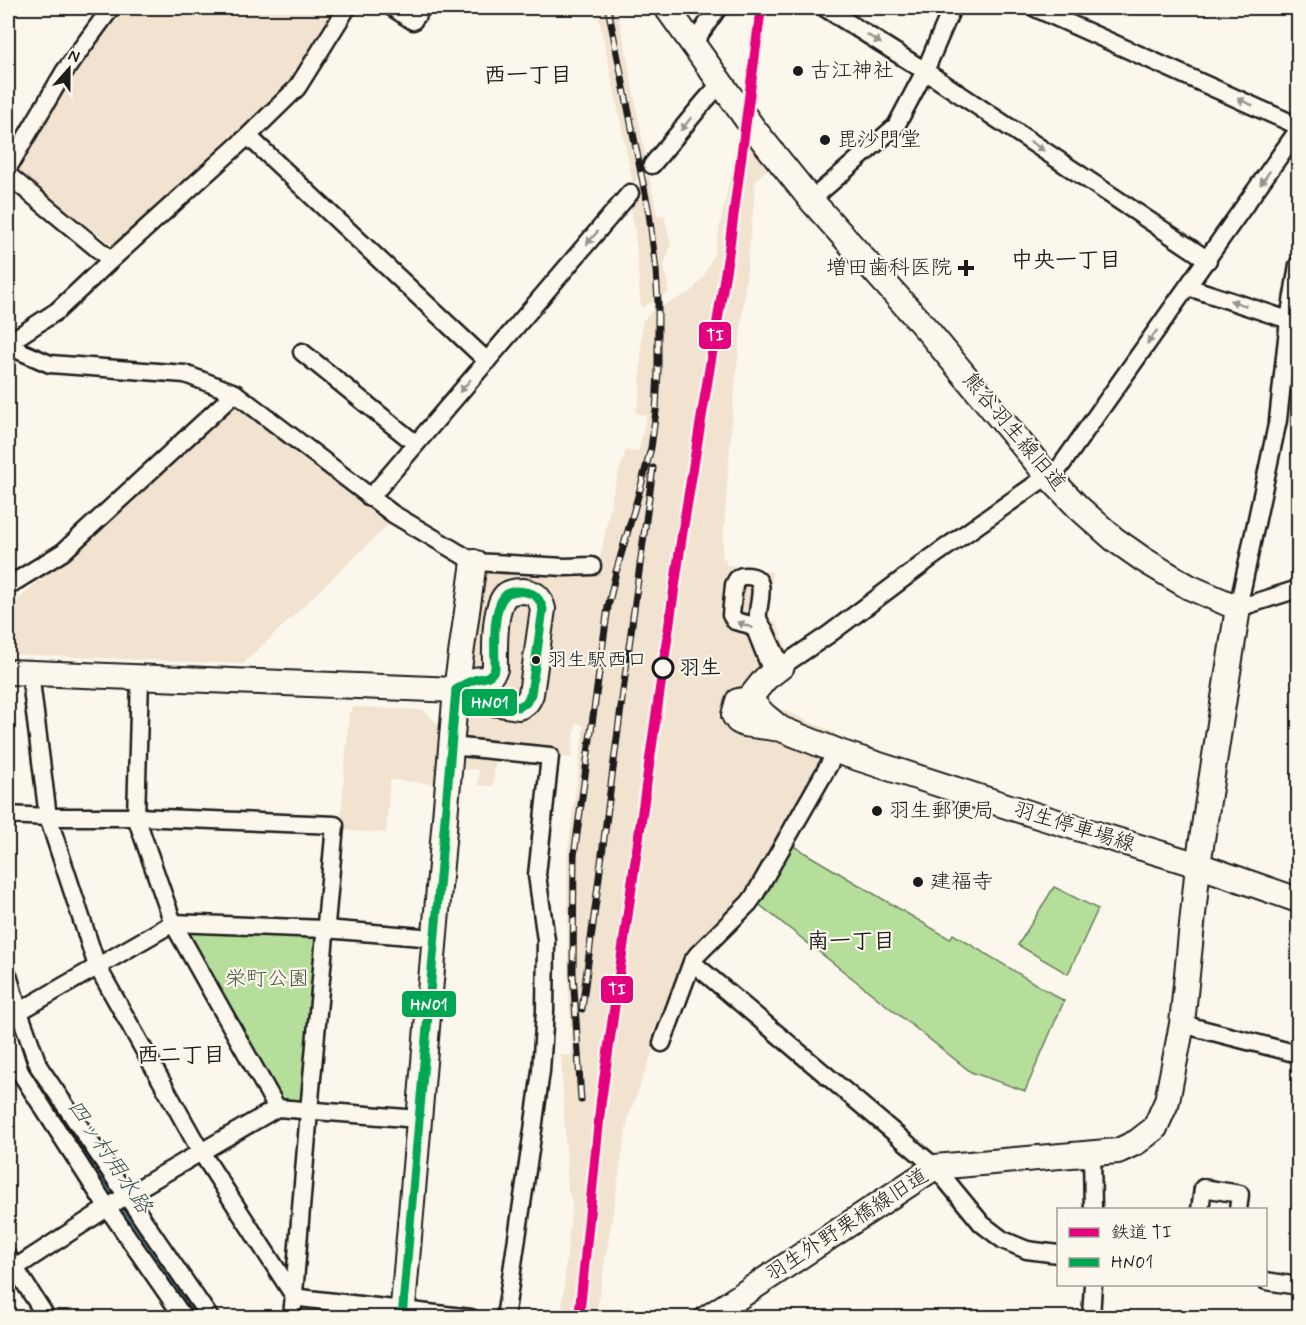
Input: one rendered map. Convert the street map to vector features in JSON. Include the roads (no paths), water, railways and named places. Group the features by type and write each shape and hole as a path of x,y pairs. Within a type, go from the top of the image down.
{"street":[{"path":"8,168 64,72 111,8"},
{"path":"8,344 57,311 248,136 297,87 347,8"},
{"path":"393,8 413,21 422,8"},
{"name":"熊谷羽生線旧道","path":"667,8 753,129 811,200 928,331 1047,475 1114,539 1144,560 1189,587 1238,608"},
{"path":"692,42 718,8"},
{"path":"825,8 925,71 1208,260"},
{"path":"811,200 896,126 925,71 952,8"},
{"path":"1035,8 1299,126"},
{"path":"652,165 720,84"},
{"path":"777,669 828,635 896,583 1060,467 1299,130"},
{"path":"248,136 487,361"},
{"path":"8,175 111,260"},
{"path":"370,498 630,193"},
{"path":"1198,865 1238,608 1278,420 1294,321 1299,265"},
{"path":"1188,287 1294,321"},
{"path":"8,344 50,364 185,374 235,393 370,498 474,562 565,567 592,566"},
{"path":"302,352 416,444"},
{"path":"8,586 63,552 235,393"},
{"path":"402,1314 456,690 474,562"},
{"path":"740,577 754,578 761,587 758,618 777,669 751,625 735,621 731,615 734,585 740,577"},
{"path":"1238,608 1299,589"},
{"path":"456,690 472,680 484,679 493,673 495,634 501,601 505,596 516,591 534,594 540,599 543,609 531,694 528,702 523,706 473,700 456,690 19,673 48,817 97,966 201,1152 294,1296 402,1314 471,1317"},
{"name":"羽生停車場線","path":"777,669 765,678 749,699 738,701 734,715 738,722 781,729 835,750 1030,814 1198,865 1299,900"},
{"path":"140,678 136,817 173,923 277,1108"},
{"path":"451,746 550,756 537,874 546,940 541,1071 505,1317"},
{"path":"662,1043 692,962 754,896 830,763 835,750"},
{"path":"8,815 136,817 334,825 292,1317"},
{"name":"羽生外野栗橋線旧道","path":"707,1317 934,1167 1118,1151 1137,1142 1155,1128 1167,1101 1182,1024 1198,865"},
{"path":"14,1015 173,923 325,929 434,938"},
{"path":"692,962 934,1167 982,1224 1003,1240 1028,1250 1057,1254"},
{"path":"8,975 14,1015 39,1067 184,1317"},
{"path":"1182,1024 1299,1054"},
{"path":"8,1035 20,1072 210,1317"},
{"path":"47,1317 11,1262 277,1108 419,1119"},
{"path":"1092,1154 1093,1208"},
{"path":"1200,1208 1203,1188 1240,1194 1238,1208"},
{"path":"1267,1281 1299,1286"},
{"path":"1091,1317 1093,1286"}],"waterway":[{"name":"四ッ村用水路","path":"12,1021 29,1068 199,1318"}],"railway":[{"path":"581,1100 573,972 574,856 608,607 651,448 658,370 658,302 649,213 608,8"},
{"path":"582,1009 653,468"}],"rail line":[{"name":"TI","path":"579,1318 601,1101 682,535 728,257 761,8"}],"place":[{"name":"古江神社","path":"798,71"},
{"name":"毘沙門堂","path":"825,140"},
{"name":"増田歯科医院","path":"966,268"},
{"name":"羽生駅西口","path":"536,660"},
{"name":"羽生","path":"663,668"},
{"name":"羽生郵便局","path":"877,811"},
{"name":"建福寺","path":"918,882"}],"district":[{"name":"西一丁目","path":"528,76"},
{"name":"中央一丁目","path":"1066,261"},
{"name":"南一丁目","path":"851,942"},
{"name":"西二丁目","path":"181,1056"}],"park label":[{"name":"栄町公園","path":"267,979"}]}
